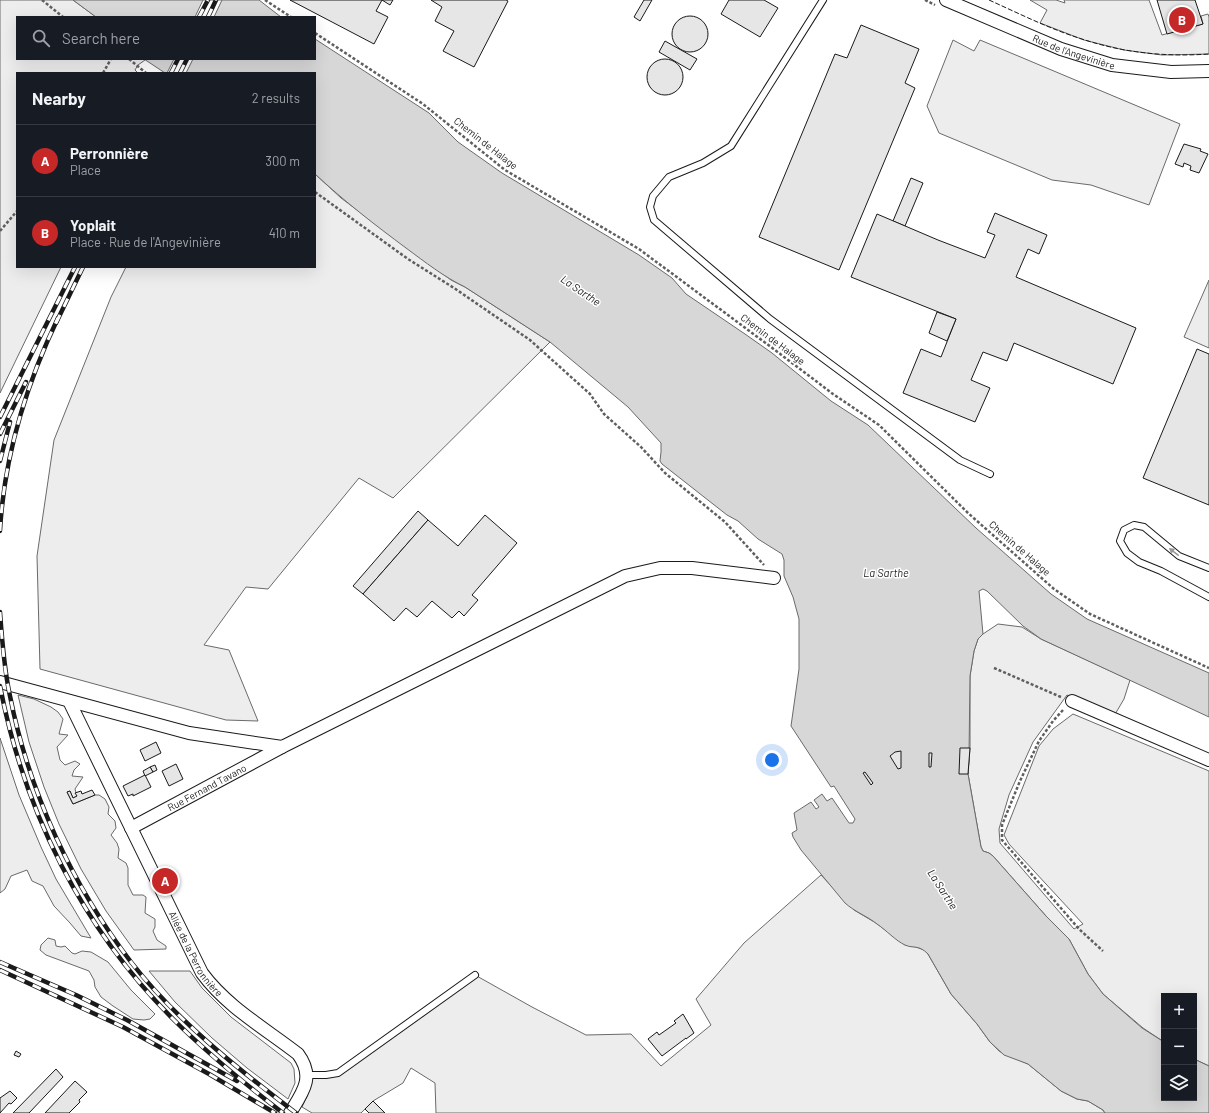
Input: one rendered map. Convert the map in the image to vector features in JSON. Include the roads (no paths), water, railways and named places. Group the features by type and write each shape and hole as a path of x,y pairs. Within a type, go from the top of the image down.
{"street":[{"name":"Rue de l'Angevinière","path":"946,0 1061,49 1112,64 1171,72 1209,71"},
{"name":"Rue Fernand Tavano","path":"131,828 282,747 625,576 660,568 692,568 768,578"},
{"path":"0,682 188,733 282,747"},
{"name":"Allée de la Perronnière","path":"69,701 202,973 211,985 230,1003 298,1054 304,1062 308,1075"},
{"path":"1072,702 1209,760"},
{"path":"290,1113 303,1091 308,1075"}],"lane":[{"path":"823,0 731,146 703,163 669,176 653,196 650,208 654,220 770,319 960,460 990,474"},
{"path":"1209,568 1179,556 1144,527 1134,525 1124,530 1120,541 1126,553 1139,562 1209,597"},
{"path":"308,1075 338,1073 475,975"}],"water":[{"path":"73,0 259,0 280,16 95,16"},
{"name":"La Sarthe","path":"316,40 429,113 458,142 502,173 639,255 672,278 686,294 772,353 831,401 868,425 976,528 1051,594 1087,619 1209,673 1209,717 1041,639 1023,626 987,591 983,589 979,591 983,634 978,639 974,651 970,676 968,774 981,847 983,851 993,856 1046,916 1069,939 1088,974 1103,994 1142,1028 1161,1040 1161,1101 1197,1101 1197,1060 1209,1066 1209,1113 1105,1113 1103,1110 1088,1101 1077,1099 1061,1091 1028,1064 1004,1055 990,1042 977,1024 951,994 925,951 902,943 873,921 845,903 801,850 792,833 797,830 794,813 811,802 816,809 819,807 814,800 822,794 827,801 832,798 849,823 853,823 855,819 834,786 831,787 791,726 799,669 799,619 793,597 784,576 784,560 782,554 758,539 738,521 727,515 662,464 660,461 661,443 628,407 550,342 427,264 383,231 316,175 316,72 164,72 146,60 316,60"}],"railway":[{"path":"200,16 208,0"},
{"path":"208,16 216,0"},
{"path":"172,72 178,60"},
{"path":"180,72 186,60"},
{"path":"0,417 74,268"},
{"path":"56,323 83,268"},
{"path":"0,531 6,476 18,422 36,369 58,318"},
{"path":"0,434 26,382"},
{"path":"0,461 10,422"},
{"path":"0,612 8,686 18,732 41,802 72,869 90,901 131,962 168,1004 230,1061 296,1113"},
{"path":"0,686 24,778 41,822 61,865 85,907 111,946 140,984 173,1019 226,1068 283,1113"},
{"path":"0,962 76,995 127,1020 237,1081"},
{"path":"0,970 123,1027 209,1074 275,1113"}],"place":[{"name":"Yoplait","path":"1182,20"},
{"name":"Perronnière","path":"165,881"}]}
